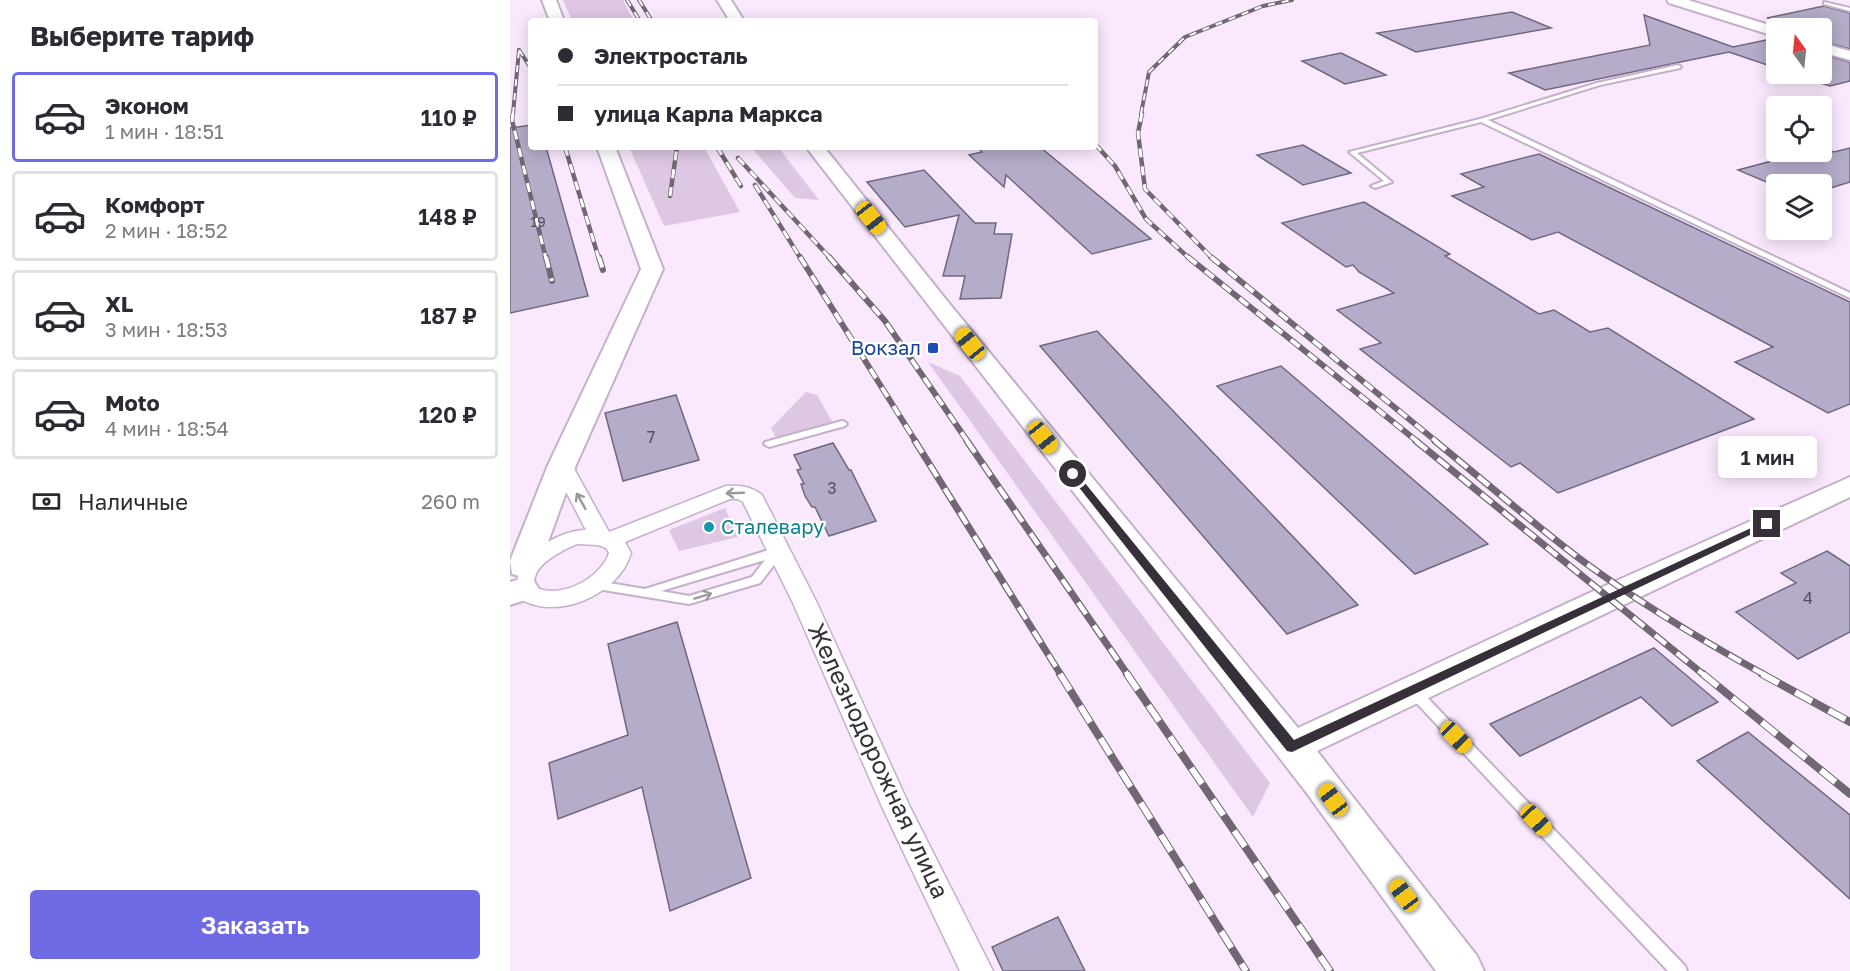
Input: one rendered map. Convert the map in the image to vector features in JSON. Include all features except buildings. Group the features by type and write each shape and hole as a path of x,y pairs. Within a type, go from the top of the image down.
{"street":[{"path":"549,0 556,18"},
{"path":"724,0 735,18"},
{"path":"1674,0 1766,29"},
{"path":"1832,50 1850,56"},
{"path":"519,583 562,465 652,269 607,150"},
{"path":"817,150 940,308 1292,747 1462,971"},
{"path":"519,583 542,598 555,598 584,592 608,577 620,560 620,551 605,538 562,465"},
{"path":"1292,747 1850,486"},
{"name":"Железнодорожная улица","path":"605,538 726,493 739,490 754,500 805,603 897,809 977,971"},
{"path":"519,583 539,552 556,543 575,537 605,538"}],"lane":[{"path":"1826,3 1850,10"},
{"path":"1375,186 1389,182 1352,152 1482,120 1599,84 1678,67"},
{"path":"1482,120 1850,296"},
{"path":"769,444 842,423"},
{"path":"646,591 778,552"},
{"path":"597,585 646,591 689,600 756,580 778,552"},
{"path":"1412,690 1678,971"}],"shaded area":[{"path":"563,0 623,0 632,18 571,18"},
{"path":"630,150 706,150 740,212 664,226"},
{"path":"754,150 780,150 819,200 795,198"},
{"path":"928,362 960,376 1270,783 1253,817"},
{"path":"806,392 817,395 833,423 776,438 771,428"},
{"path":"725,508 738,537 679,551 669,530"}],"railway":[{"path":"627,0 638,18"},
{"path":"639,0 650,18"},
{"path":"1141,114 1149,72 1185,37 1263,6 1292,0"},
{"path":"513,114 519,50 528,64"},
{"path":"513,113 512,120 546,259"},
{"path":"1142,113 1138,133 1145,189 1211,257"},
{"path":"1098,147 1115,166 1146,219 1190,259"},
{"path":"566,150 599,259"},
{"path":"670,196 677,150"},
{"path":"719,150 741,186"},
{"path":"738,158 831,259"},
{"path":"755,185 801,259"},
{"path":"546,257 552,281"},
{"path":"599,257 603,270"},
{"path":"800,257 916,442"},
{"path":"829,257 885,321 968,442"},
{"path":"1188,257 1418,442"},
{"path":"1211,257 1437,442"},
{"path":"915,441 1061,675"},
{"path":"967,441 1128,675"},
{"path":"1416,441 1704,675"},
{"path":"1435,441 1543,530 1602,575 1670,620 1765,675"},
{"path":"1060,674 1246,971"},
{"path":"1127,674 1330,971"},
{"path":"1703,674 1850,794"},
{"path":"1762,674 1850,722"}],"place":[{"name":"Вокзал","path":"933,348"},
{"name":"Сталевару","path":"709,527"}],"route":[{"path":"1073,474 1292,747 1767,524"}]}
